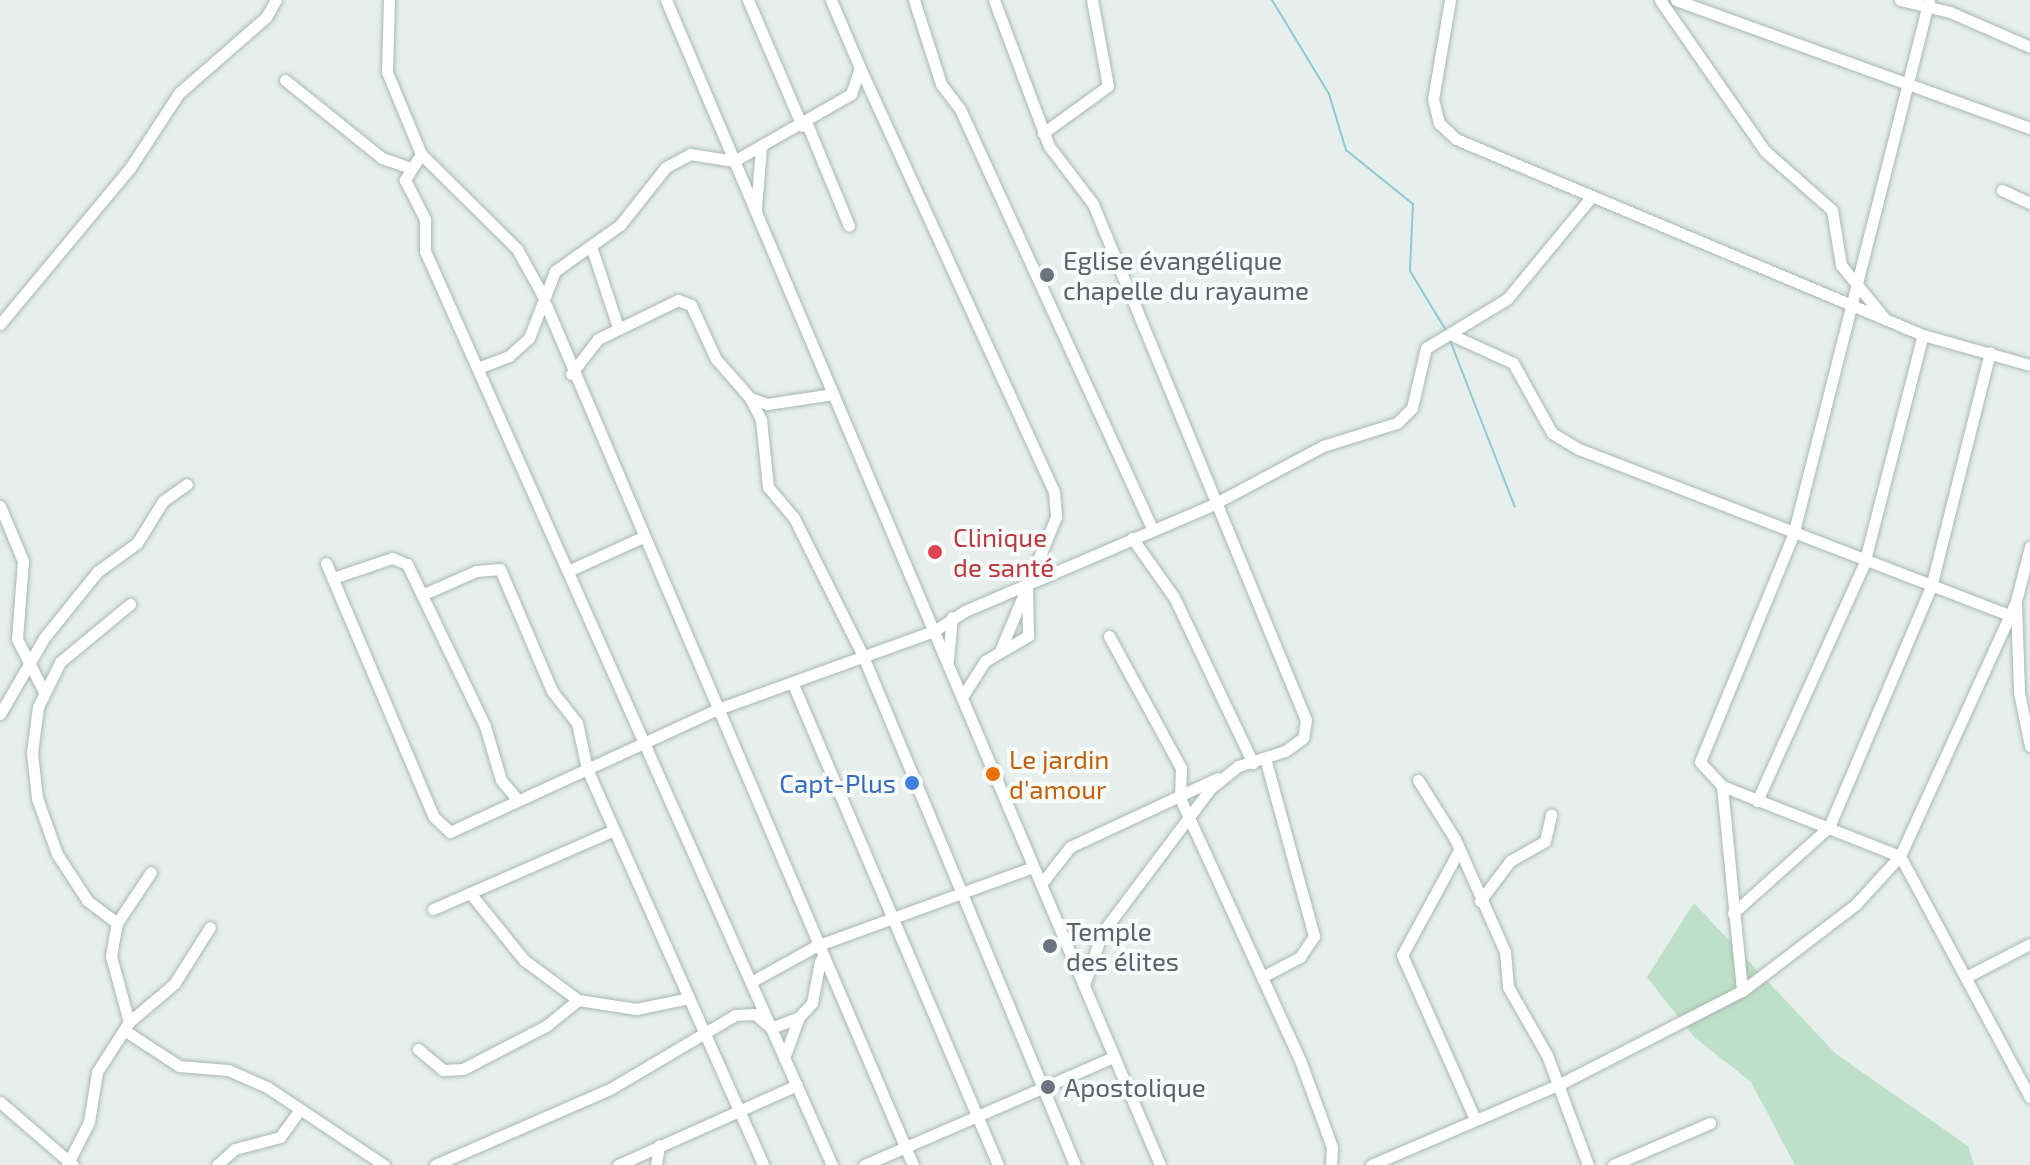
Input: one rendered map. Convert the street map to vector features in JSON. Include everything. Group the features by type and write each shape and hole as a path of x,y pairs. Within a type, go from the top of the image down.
{"street":[{"path":"0,324 130,168 179,93 266,17 276,0"},
{"path":"389,0 390,82 421,154 517,249 545,302 571,374 913,1165"},
{"path":"666,0 1160,1165"},
{"path":"748,0 849,226"},
{"path":"831,0 1054,492 1056,517 1000,651"},
{"path":"914,0 941,84 960,109 1153,530"},
{"path":"1009,0 995,3 1043,133 1093,204 1212,505 1306,720 1303,738 1265,758 1180,791 1070,847 1041,884"},
{"path":"1043,133 1108,86 1092,0"},
{"path":"1450,0 1433,99 1439,123 1456,139 1589,200 1923,335 2030,365"},
{"path":"1660,0 1765,151 1832,210 1835,249 1885,319"},
{"path":"1676,0 1689,2 2030,128"},
{"path":"1900,0 1950,12 2030,47"},
{"path":"1928,5 1910,83 1856,277 1852,305 1793,535 1703,750 1701,767 1722,786 1900,856 2030,1097"},
{"path":"478,368 521,346 545,302 555,271 620,225 655,176 682,157 734,161 804,125 851,94 860,68"},
{"path":"285,80 382,158 411,168"},
{"path":"756,213 761,147"},
{"path":"421,154 411,168 406,187 423,213 425,251 832,1165"},
{"path":"2002,190 2030,203"},
{"path":"326,563 439,827 456,831 518,800 645,746 718,709 934,631 952,617 1212,505 1323,446 1406,417 1421,357 1454,336 1534,273 1589,200"},
{"path":"591,246 618,327"},
{"path":"571,374 590,345 618,327 687,302 716,359 750,398 761,420 768,487 794,518 863,656 957,890 1075,1165"},
{"path":"1757,801 1864,564 1923,335"},
{"path":"1454,336 1513,363 1561,439 1864,564 2010,615"},
{"path":"1733,913 1829,827 1931,587 1990,352"},
{"path":"750,398 767,404 833,394"},
{"path":"0,714 29,665 97,572 137,543 163,501 187,484"},
{"path":"0,506 23,561 17,639 44,692"},
{"path":"568,571 643,537"},
{"path":"1132,538 1174,597 1253,763"},
{"path":"1371,1165 1558,1085 1742,991 1856,904 1900,856 2016,601 2030,547"},
{"path":"333,578 392,558 407,564 485,726 501,780 518,800"},
{"path":"424,594 476,571 500,569 552,691 577,723 587,769 763,1165"},
{"path":"962,697 979,667 1032,629 1025,585"},
{"path":"2016,601 2030,746"},
{"path":"117,923 87,900 45,825 32,753 44,692 60,662 130,604"},
{"path":"947,664 952,617"},
{"path":"1109,636 1181,768 1180,791 1189,820 1264,976 1332,1147 1331,1165"},
{"path":"792,682 998,1165"},
{"path":"1264,976 1300,957 1314,936 1265,758"},
{"path":"1084,985 1102,933 1220,777"},
{"path":"1418,780 1458,852 1510,964 1508,987 1558,1085 1588,1165"},
{"path":"1722,786 1742,991"},
{"path":"1480,901 1510,861 1545,841 1551,815"},
{"path":"433,909 614,830"},
{"path":"1458,852 1402,955 1475,1119"},
{"path":"751,982 891,916 957,890 1033,867"},
{"path":"151,872 117,923 111,977 127,1026 179,1066 228,1070 300,1109 384,1165"},
{"path":"470,893 524,960 578,1000 636,1009 689,998"},
{"path":"0,1102 70,1164 89,1122 97,1072 127,1026 174,984 210,927"},
{"path":"1966,977 2030,944"},
{"path":"784,1058 799,1017 821,974 818,950"},
{"path":"418,1049 443,1070 463,1069 546,1026 578,1000"},
{"path":"435,1165 610,1089 748,1013 771,1028"},
{"path":"771,1028 799,1017"},
{"path":"864,1165 903,1144 978,1116 1039,1084 1114,1057"},
{"path":"618,1165 739,1107 797,1085"},
{"path":"217,1165 235,1149 280,1137 300,1109"},
{"path":"1613,1165 1710,1123"},
{"path":"656,1165 659,1145"}],"green space":[{"path":"1694,903 1836,1054 1968,1146 1974,1165 1795,1165 1751,1082 1694,1037 1647,977"}],"waterway":[{"path":"1272,0 1329,94 1346,150 1413,204 1410,271 1447,332"},
{"path":"1449,338 1515,507"}],"place":[{"name":"Eglise évangélique chapelle du rayaume","path":"1047,275"},
{"name":"Clinique de santé","path":"935,552"},
{"name":"Le jardin d'amour","path":"993,774"},
{"name":"Capt-Plus","path":"912,783"},
{"name":"Temple des élites","path":"1050,946"},
{"name":"Apostolique","path":"1048,1087"}]}
